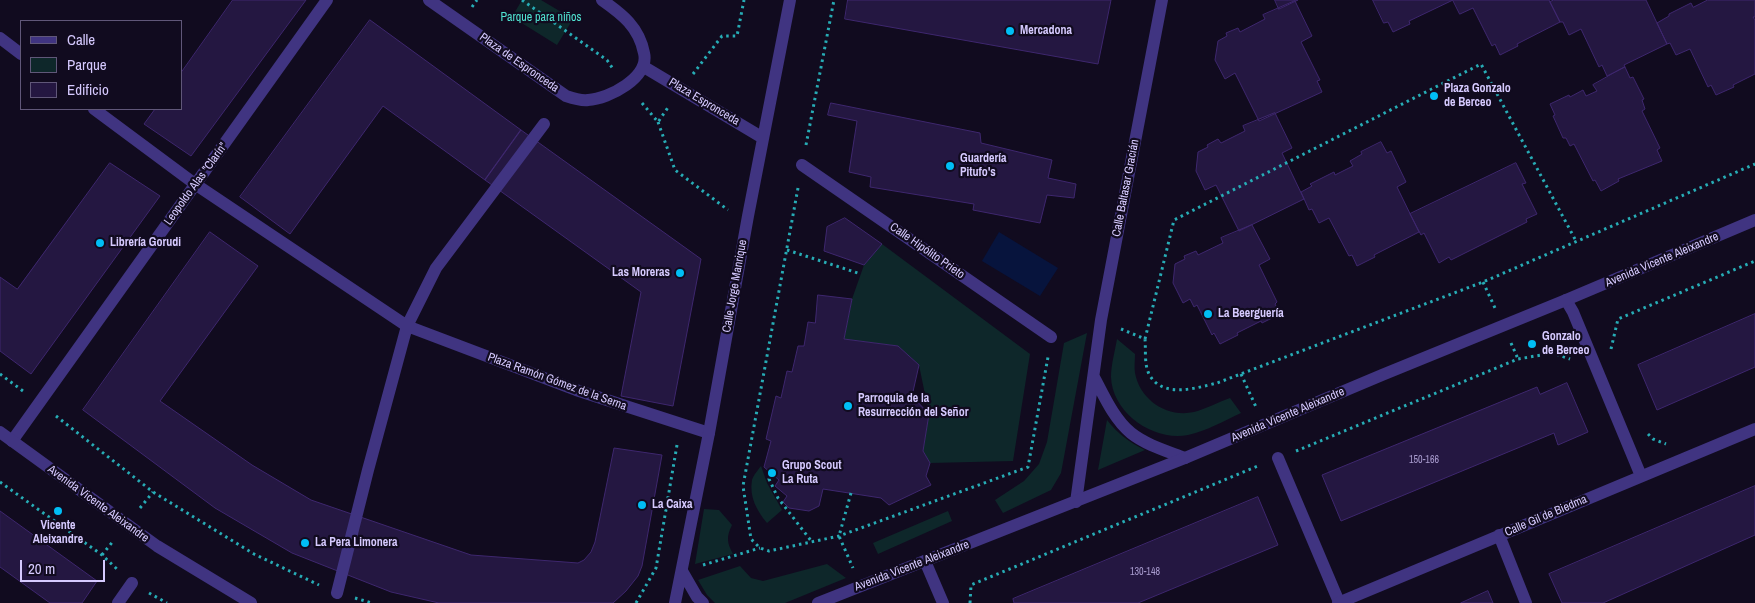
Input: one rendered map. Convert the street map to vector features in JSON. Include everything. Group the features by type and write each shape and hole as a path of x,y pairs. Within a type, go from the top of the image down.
{"street":[{"name":"Leopoldo Alas \"Clarín\"","path":"12,441 327,0"},
{"name":"Plaza de Espronceda","path":"429,0 573,99 588,100 608,95 626,85 644,67"},
{"path":"602,0 626,17 634,28 645,54 644,67"},
{"name":"Calle Jorge Manrique","path":"675,603 709,433 790,0"},
{"name":"Calle Baltasar Gracián","path":"1076,502 1101,320 1162,0"},
{"path":"0,38 20,53"},
{"name":"Plaza Espronceda","path":"644,67 763,138"},
{"name":"Plaza Ramón Gómez de la Serna","path":"95,110 195,184 407,326 576,390 709,433"},
{"path":"337,593 370,460 407,326 436,268 544,124"},
{"name":"Calle Hipólito Prieto","path":"802,165 1051,337"},
{"name":"Avenida Vicente Aleixandre","path":"818,603 1185,458 1382,374 1566,300 1755,220"},
{"path":"1566,300 1573,312 1641,476"},
{"path":"1094,377 1109,406 1130,432 1142,440 1185,458"},
{"name":"Calle Gil de Biedma","path":"1338,603 1755,429"},
{"name":"Avenida Vicente Aleixandre","path":"0,432 157,546 251,603"},
{"path":"1278,458 1338,603"},
{"path":"1499,535 1526,603"},
{"path":"925,561 943,603"},
{"path":"682,572 697,597 703,603"},
{"path":"118,603 132,583"}],"path":[{"path":"522,0 607,60 615,71"},
{"path":"691,76 722,36 737,36 744,0"},
{"path":"834,0 743,486 751,539 760,548 770,551 839,536 1028,467 1051,337"},
{"path":"1576,241 1481,64 1174,220 1145,339 1149,375 1160,385 1175,390 1193,389 1217,383 1483,282 1755,164"},
{"path":"642,103 658,122 675,170 732,212"},
{"path":"658,122 670,104"},
{"path":"787,250 861,274"},
{"path":"970,603 970,585 1518,359 1553,352 1580,364 1611,349 1618,319 1755,261"},
{"path":"1101,320 1145,339"},
{"path":"0,374 26,393"},
{"path":"39,403 154,492 254,554 337,593 372,603"},
{"path":"636,603 656,568 680,424"},
{"path":"1643,429 1653,439 1665,444 1674,443"},
{"path":"772,474 769,479 778,498 812,542"},
{"path":"0,482 102,556 132,583"},
{"path":"137,512 154,492"},
{"path":"839,536 851,493"},
{"path":"102,556 117,537"}],"green space":[{"name":"Parque para niños","path":"522,0 541,0 573,19 557,45 512,17"},
{"path":"882,244 1030,354 1013,461 930,463 923,451 929,414 919,365 898,346 844,339 852,299 864,265"},
{"path":"1087,333 1061,473 1051,490 1003,513 995,500 1024,481 1039,464 1047,442 1064,343"},
{"path":"1117,339 1135,354 1135,371 1138,383 1149,399 1156,405 1174,412 1184,413 1199,411 1230,398 1241,413 1188,435 1162,434 1137,422 1127,413 1113,390 1111,372"},
{"path":"1107,420 1124,437 1145,450 1098,470"},
{"path":"761,466 767,483 782,510 767,523 757,509 751,486 753,478"},
{"path":"704,509 719,510 732,525 728,540 733,554 695,564"},
{"path":"948,511 952,521 878,554 873,543"},
{"path":"827,564 846,578 785,603 715,603 707,595 698,580 740,566 751,578 763,581"}],"water":[{"path":"999,232 1058,268 1040,296 982,261"}],"building":[{"path":"233,0 306,0 191,156 144,124 154,110 182,110 182,72"},
{"name":"Mercadona","path":"848,0 1111,0 1098,64 845,19"},
{"path":"1275,0 1298,0 1279,9"},
{"path":"1373,0 1453,0 1409,21 1410,24 1393,32 1388,22 1384,23"},
{"path":"1453,0 1549,0 1560,22 1500,55 1495,44 1492,46 1473,8 1460,14"},
{"path":"1554,0 1646,0 1667,44 1624,65 1625,67 1607,76 1602,65 1599,67 1581,29 1569,35 1550,2"},
{"path":"1708,0 1755,0 1755,17 1753,17 1755,20 1755,74 1716,95 1711,85 1708,87 1690,49 1676,55 1670,43 1667,44 1657,23 1669,16 1669,14 1691,3 1693,7"},
{"path":"1295,1 1312,36 1301,42 1320,80 1317,81 1322,92 1259,121 1235,73 1225,79 1215,60 1218,41 1227,36 1226,33 1238,28 1240,32 1265,19 1263,15"},
{"path":"370,20 521,130 485,180 383,106 290,234 240,197"},
{"path":"1625,67 1630,78 1633,77 1644,99 1642,100 1645,109 1642,111 1660,148 1657,150 1662,161 1618,179 1619,181 1601,191 1595,180 1593,181 1574,144 1570,146 1566,138 1563,138 1550,104 1583,90 1586,96 1597,91 1593,85"},
{"name":"Guardería Pitufo's","path":"831,103 980,133 981,143 1052,160 1048,178 1076,184 1074,198 1047,195 1040,223 973,210 974,204 870,187 871,177 849,172 857,121 828,115"},
{"path":"1275,113 1292,148 1282,153 1304,199 1239,231 1216,185 1205,190 1196,171 1198,152 1218,139 1221,143 1245,131 1243,126"},
{"path":"521,130 701,259 673,406 621,396 641,292 485,180"},
{"path":"1381,142 1387,153 1391,151 1406,182 1397,187 1419,232 1357,266 1352,255 1349,256 1329,218 1319,223 1312,209 1309,210 1301,192 1312,186 1310,184 1334,172 1335,175 1353,166 1350,161 1362,154 1361,152"},
{"path":"110,163 160,196 31,374 0,351 0,277 17,289"},
{"path":"1516,163 1526,183 1522,184 1537,214 1526,219 1527,222 1451,260 1449,257 1439,263 1424,233 1421,235 1410,214"},
{"path":"845,218 882,244 864,265 824,251 827,227"},
{"path":"1252,225 1270,259 1259,265 1277,302 1275,304 1280,314 1237,333 1238,335 1220,344 1214,333 1212,335 1197,305 1194,307 1190,299 1183,303 1173,283 1175,264 1185,259 1184,256 1196,251 1198,255 1223,243 1221,238"},
{"path":"210,232 258,266 160,401 252,465 311,500 471,555 578,563 584,560 591,552 595,542 614,448 662,455 642,566 638,576 626,591 613,603 439,603 391,592 292,553 215,508 83,410"},
{"name":"Parroquia de la Resurrección del Señor","path":"818,295 852,299 844,339 898,346 919,365 912,396 929,414 923,451 930,463 926,476 931,485 889,505 881,498 823,489 819,506 809,511 789,508 783,502 787,496 775,486 779,480 764,467 771,441 766,439 776,396 781,398 787,371 792,372 798,346 804,346 808,322 815,323"},
{"path":"1755,314 1755,367 1657,410 1638,365"},
{"path":"1567,383 1588,432 1558,445 1554,433 1341,521 1322,475 1537,387 1540,394"},
{"path":"1755,486 1755,535 1603,603 1562,603 1549,574"},
{"path":"1258,497 1278,545 1138,603 1014,603 1013,599"},
{"path":"0,511 97,581 82,603 50,603 0,567"},
{"path":"1488,591 1493,603 1461,603"}],"place":[{"name":"Mercadona","path":"1010,31"},
{"name":"Plaza Gonzalo de Berceo","path":"1434,96"},
{"name":"Guardería Pitufo's","path":"950,166"},
{"name":"Librería Gorudi","path":"100,243"},
{"name":"Las Moreras","path":"680,273"},
{"name":"La Beerguería","path":"1208,314"},
{"name":"Gonzalo de Berceo","path":"1532,344"},
{"name":"Parroquia de la Resurrección del Señor","path":"848,406"},
{"name":"Grupo Scout La Ruta","path":"772,473"},
{"name":"La Caixa","path":"642,505"},
{"name":"Vicente Aleixandre","path":"58,511"},
{"name":"La Pera Limonera","path":"305,543"}]}
